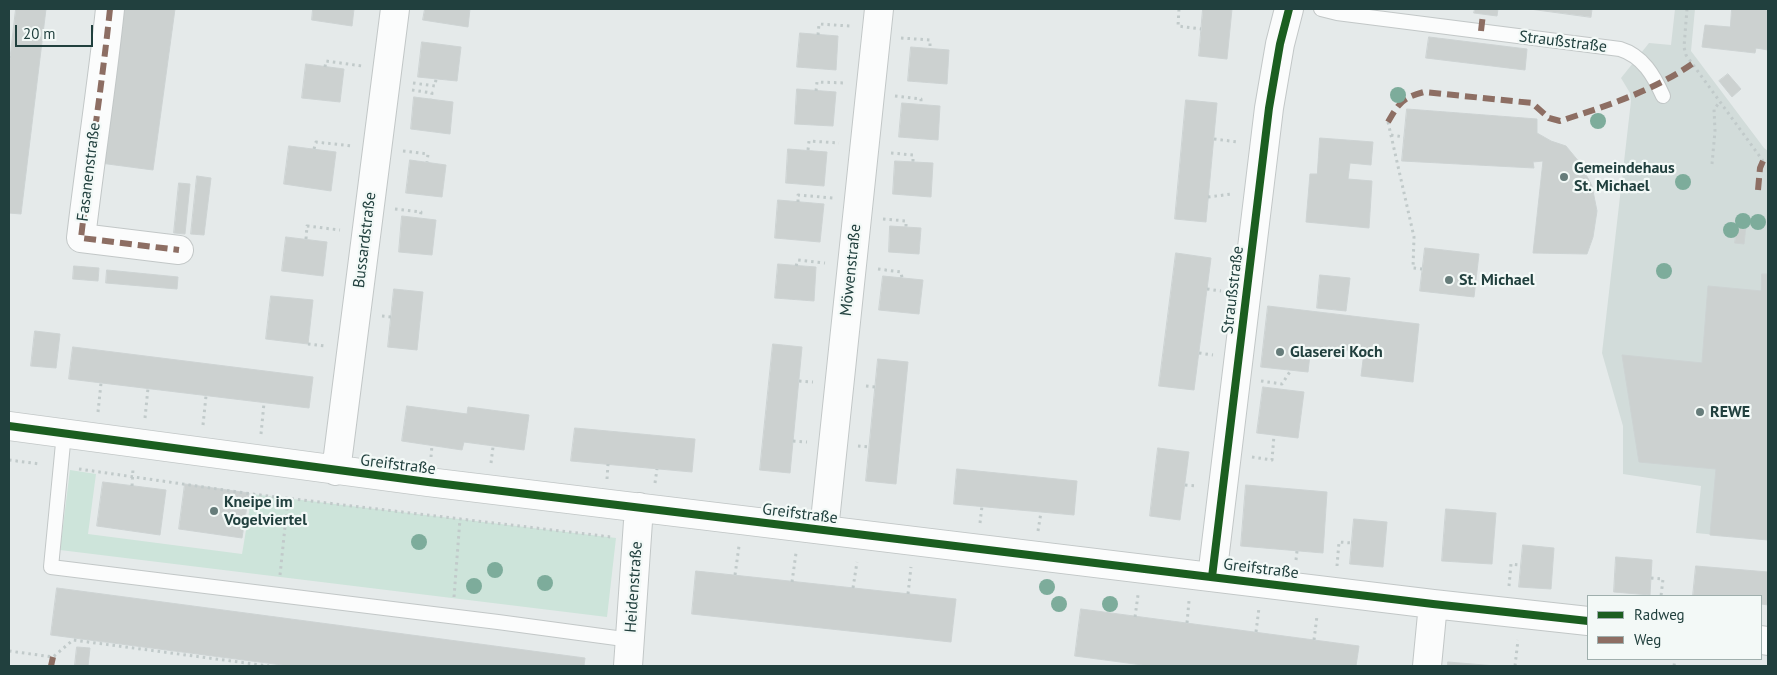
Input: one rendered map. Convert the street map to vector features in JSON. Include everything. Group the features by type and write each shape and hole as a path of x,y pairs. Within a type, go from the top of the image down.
{"street":[{"name":"Fasanenstraße","path":"110,9 105,64 94,132 81,238 179,250"},
{"name":"Bussardstraße","path":"336,471 394,9"},
{"name":"Straußstraße","path":"1212,576 1269,108 1280,44 1290,9"},
{"name":"Möwenstraße","path":"824,530 877,24"},
{"name":"Greifstraße","path":"9,426 336,471 1433,604 1587,621"},
{"name":"Heidenstraße","path":"628,666 639,507"},
{"path":"1427,666 1433,604"}],"lane":[{"name":"Straußstraße","path":"1321,9 1337,13 1632,52 1658,84 1663,96"},
{"path":"64,433 51,568 452,616 631,640"}],"path":[{"path":"1179,9 1178,26 1202,29"},
{"path":"1687,9 1684,47 1686,55 1763,161 1768,163"},
{"path":"818,35 819,24 877,24 930,40 930,48"},
{"path":"325,67 326,61 387,70"},
{"path":"816,91 817,82 871,84"},
{"path":"1712,164 1715,130 1714,109 1720,102"},
{"path":"1388,122 1414,237 1413,268 1422,269"},
{"path":"1391,135 1404,136"},
{"path":"808,150 809,141 865,145"},
{"path":"798,202 798,195 859,201"},
{"path":"306,239 307,226 366,234"},
{"path":"796,266 798,260 852,266"},
{"path":"1236,378 1282,384 1291,370"},
{"path":"1227,454 1272,460 1274,435"},
{"path":"9,460 288,498 638,541"},
{"path":"278,595 288,498"},
{"path":"452,616 460,519"},
{"path":"1335,592 1339,542 1352,543"},
{"path":"1651,578 1663,579 1662,595"},
{"path":"9,651 52,657 73,640 268,666"}],"shaded area":[{"path":"1675,9 1695,9 1691,51 1768,151 1768,540 1696,533 1701,486 1623,474 1623,426 1602,353 1631,101 1630,93 1621,78 1649,43 1671,45"}],"green space":[{"path":"70,470 96,474 88,534 242,554 252,494 616,538 607,617 60,550"}],"building":[{"path":"16,9 46,9 21,214 9,213 9,67"},
{"path":"121,9 175,9 153,170 100,163"},
{"path":"313,9 354,9 352,26 312,20"},
{"path":"425,9 470,9 468,27 423,20"},
{"path":"1203,9 1232,9 1227,59 1199,56"},
{"path":"1475,9 1498,9 1497,16 1474,13"},
{"path":"1530,9 1592,9 1591,17"},
{"path":"1732,9 1768,9 1768,50 1756,48 1755,53 1702,47 1705,25 1730,27"},
{"path":"800,33 838,36 836,70 797,67"},
{"path":"1429,37 1527,49 1525,70 1426,58"},
{"path":"422,42 461,47 457,81 418,77"},
{"path":"911,47 949,50 947,84 908,81"},
{"path":"306,64 344,69 340,102 302,98"},
{"path":"1728,74 1741,89 1732,97 1719,81"},
{"path":"797,89 836,92 833,126 795,124"},
{"path":"414,97 453,102 450,134 411,129"},
{"path":"1186,100 1217,103 1206,222 1175,219"},
{"path":"902,103 940,106 938,140 899,137"},
{"name":"Gemeindehaus St. Michael","path":"1407,109 1537,119 1537,133 1551,141 1566,146 1580,163 1592,186 1597,211 1593,237 1587,254 1533,253 1543,161 1533,162 1534,168 1402,161"},
{"path":"1320,138 1373,142 1371,165 1350,163 1348,179 1372,181 1369,228 1306,222 1310,174 1317,174"},
{"path":"289,146 336,152 331,191 284,184"},
{"path":"788,149 827,152 824,186 786,183"},
{"path":"410,160 446,165 442,197 406,193"},
{"path":"895,161 933,163 931,197 893,194"},
{"path":"197,176 211,178 204,235 191,234"},
{"path":"179,183 190,184 185,234 174,233"},
{"path":"778,200 824,204 820,242 775,238"},
{"path":"402,216 436,220 432,255 399,252"},
{"path":"1737,225 1746,225 1744,244 1735,243"},
{"path":"890,226 921,228 919,254 889,252"},
{"path":"286,237 327,242 323,276 282,271"},
{"name":"St. Michael","path":"1425,248 1479,254 1474,297 1420,291"},
{"path":"1176,253 1211,258 1194,390 1159,386"},
{"path":"778,264 816,267 814,301 775,298"},
{"path":"74,266 99,268 98,281 73,279"},
{"path":"107,270 178,277 177,289 106,283"},
{"name":"REWE","path":"1762,274 1768,274 1768,540 1710,535 1716,469 1639,462 1622,355 1702,363 1708,286 1761,291"},
{"path":"1320,275 1350,278 1346,311 1317,308"},
{"path":"883,276 923,280 919,314 879,310"},
{"path":"394,289 423,292 417,350 388,347"},
{"path":"271,296 313,300 308,344 266,339"},
{"path":"1268,306 1419,324 1413,382 1361,376 1364,352 1311,346 1308,372 1261,367"},
{"path":"35,331 60,334 56,368 31,366"},
{"path":"773,344 802,347 790,473 760,470"},
{"path":"73,347 313,377 309,408 69,379"},
{"path":"878,359 908,362 896,484 866,481"},
{"path":"1263,387 1304,392 1298,438 1257,433"},
{"path":"407,406 467,414 468,407 529,415 524,450 464,442 462,450 402,441"},
{"path":"575,428 695,439 692,472 571,461"},
{"path":"1158,448 1189,452 1180,520 1150,516"},
{"path":"957,469 1077,481 1074,515 954,504"},
{"path":"103,482 166,490 160,535 97,526"},
{"name":"Kneipe im Vogelviertel","path":"185,484 249,493 242,538 179,529"},
{"path":"1246,485 1327,492 1323,553 1241,546"},
{"path":"1446,509 1496,513 1492,564 1442,561"},
{"path":"1354,519 1387,522 1383,567 1350,564"},
{"path":"1523,545 1554,548 1551,589 1519,587"},
{"path":"1616,557 1652,560 1650,595 1614,592"},
{"path":"1696,566 1768,572 1768,605 1762,604 1762,595 1693,595"},
{"path":"696,571 956,599 951,642 692,614"},
{"path":"57,588 585,658 584,666 290,666 51,635"},
{"path":"1081,609 1359,646 1356,666 1150,666 1075,656"},
{"path":"77,647 90,648 88,666 75,665"},
{"path":"1448,662 1496,666 1448,666"}],"marked path":[{"path":"110,9 81,238 179,250"},
{"path":"1481,31 1483,14"},
{"path":"1388,122 1402,102 1424,92 1532,103 1549,118 1560,121 1611,104 1661,83 1692,64"},
{"path":"1758,190 1760,168 1763,161"},
{"path":"51,666 53,657"}],"cycle path":[{"path":"1212,577 1269,108 1280,44 1289,9"},
{"path":"9,426 428,482 1433,604 1587,621"}],"place":[{"name":"Gemeindehaus St. Michael","path":"1564,177"},
{"name":"St. Michael","path":"1449,280"},
{"name":"Glaserei Koch","path":"1280,352"},
{"name":"REWE","path":"1700,412"},
{"name":"Kneipe im Vogelviertel","path":"214,511"}]}
